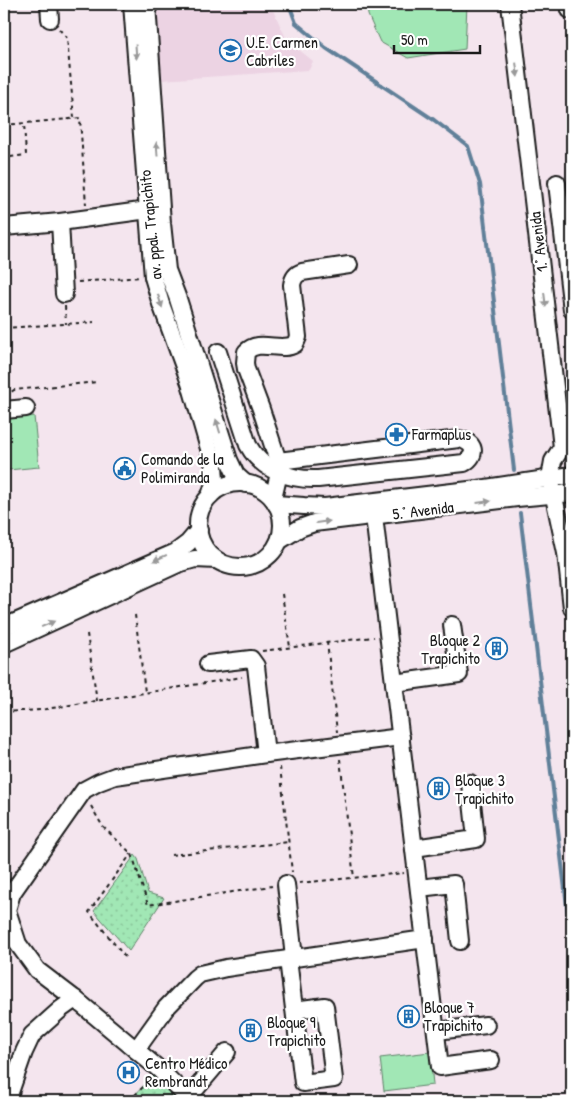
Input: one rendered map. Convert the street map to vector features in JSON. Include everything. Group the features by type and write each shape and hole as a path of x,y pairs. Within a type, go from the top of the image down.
{"street":[{"name":"av. ppal. Trapichito","path":"132,4 153,219 167,270 229,460 236,475 246,484"},
{"name":"av. ppal. Trapichito","path":"147,4 153,277 190,383 214,466 215,480 210,496"},
{"name":"1.° Avenida","path":"510,4 562,447 553,461 550,478"},
{"path":"557,183 568,239 572,310"},
{"path":"4,227 86,218 153,219"},
{"path":"60,222 64,288"},
{"path":"274,501 278,467 261,409 246,369 246,352 258,346 292,346 297,341 292,285 297,275 302,272 349,266"},
{"path":"218,352 248,445 263,464 278,467 460,439 467,440 472,446 473,454 464,463 318,479 291,477 278,467"},
{"path":"4,410 26,408"},
{"name":"5.° Avenida","path":"274,501 325,507 486,488 570,475"},
{"path":"550,478 566,553 572,608"},
{"path":"231,484 246,484 254,485 264,491 274,501 280,512 282,532 274,550 266,558 257,564 237,567 226,565 208,552 202,542 199,518 203,506 210,496 231,484"},
{"name":"5.° Avenida","path":"279,541 300,528 314,523 517,498 572,494"},
{"path":"374,516 440,1067 491,1060"},
{"path":"4,627 176,552 199,530"},
{"path":"4,644 178,564 195,559 217,560"},
{"path":"394,683 458,674 452,625"},
{"path":"208,664 254,667 272,753"},
{"path":"227,1052 190,1100 160,1070 76,999 38,970 18,944 7,910 12,893 84,790 99,782 115,776 272,753 401,737"},
{"path":"414,848 476,839 470,783"},
{"path":"418,880 454,884 460,941"},
{"path":"290,884 294,1010 303,1083 334,1079 325,1006 294,1010"},
{"path":"136,1050 166,1008 200,974 226,968 425,939"},
{"path":"7,1101 32,1035 76,999"},
{"path":"436,1031 486,1025"}],"path":[{"path":"49,11 67,38 74,118"},
{"path":"4,125 80,118 86,218"},
{"path":"4,162 10,157 26,155 24,123"},
{"path":"66,324 64,288 153,277"},
{"path":"4,328 94,322"},
{"path":"4,396 14,390 98,382"},
{"path":"282,594 290,647"},
{"path":"135,615 145,693"},
{"path":"87,634 97,701"},
{"path":"4,712 40,710 145,693 254,667 256,651 388,635"},
{"path":"326,642 354,878"},
{"path":"272,753 288,842 290,884"},
{"path":"84,790 92,809 103,827 132,854 148,905 290,884 354,878 418,880"},
{"path":"171,855 288,842"},
{"path":"125,957 89,912 132,854"},
{"path":"129,1101 160,1070"}],"shaded area":[{"name":"U.E. Carmen Cabriles","path":"157,4 270,4 287,40 313,61 309,70 161,80"}],"green space":[{"path":"367,4 467,4 465,49 408,58 380,42 368,15"},
{"path":"34,416 39,467 8,470 4,419"},
{"path":"135,855 138,859 148,893 164,898 129,951 94,911"},
{"path":"430,1052 433,1085 384,1091 380,1058"},
{"path":"153,1076 179,1101 129,1101"}],"waterway":[{"path":"289,4 296,23 326,48 434,120 468,146 480,184 514,470"},
{"path":"520,513 572,948"}],"place":[{"name":"U.E. Carmen Cabriles","path":"230,51"},
{"name":"Farmaplus","path":"396,434"},
{"name":"Comando de la Polimiranda","path":"125,468"},
{"name":"Bloque 2 Trapichito","path":"496,649"},
{"name":"Bloque 3 Trapichito","path":"439,789"},
{"name":"Bloque 7 Trapichito","path":"408,1016"},
{"name":"Bloque 9 Trapichito","path":"251,1031"},
{"name":"Centro Médico Rembrandt","path":"129,1072"}]}
